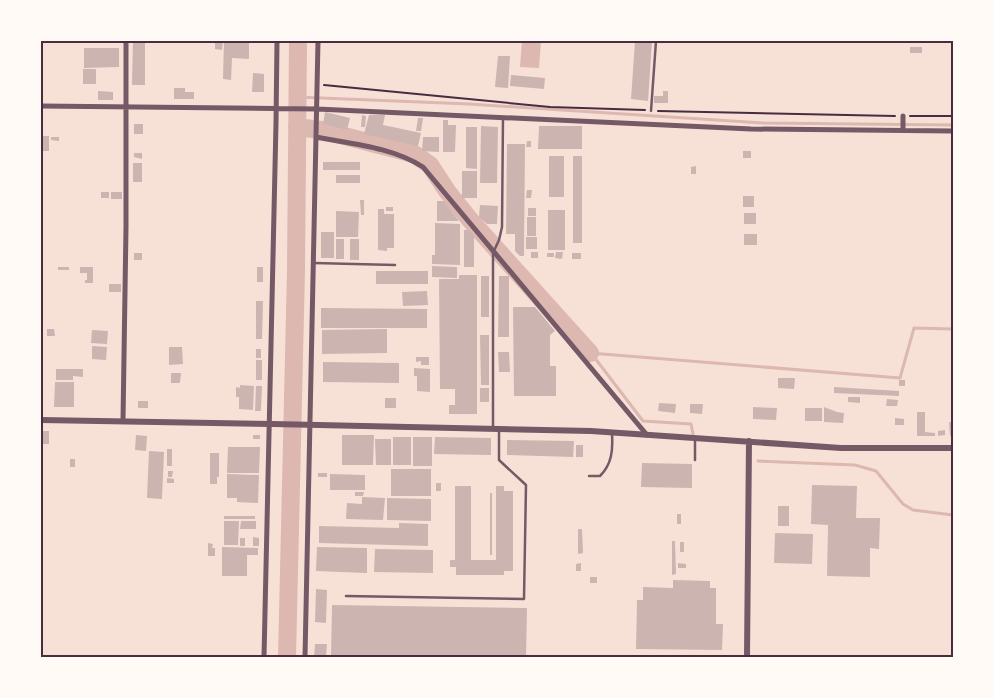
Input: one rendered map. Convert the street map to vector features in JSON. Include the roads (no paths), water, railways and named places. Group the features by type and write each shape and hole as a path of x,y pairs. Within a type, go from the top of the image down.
{"street":[{"path":"123,421 126,41"},
{"path":"264,657 271,424 277,108 276,41"},
{"path":"305,657 307,424 318,41"},
{"path":"41,106 310,108 751,129 953,131"},
{"path":"903,130 904,116"},
{"path":"316,136 397,153 423,167 648,435"},
{"path":"41,420 496,429 612,433 841,448 953,448"},
{"path":"747,657 749,441"}],"lane":[{"path":"651,110 656,41"},
{"path":"346,596 524,599 526,485 500,460 496,429 494,252 500,240 502,227 503,117"},
{"path":"313,263 395,265"},
{"path":"589,476 600,476 606,469 613,452 612,433"},
{"path":"695,438 695,460"}],"waterway":[{"path":"287,657 296,270 298,41"},
{"path":"297,97 469,104 763,123 953,125"},
{"path":"297,127 321,130 414,154 430,165 447,191 471,221 590,353"},
{"path":"590,353 900,378 914,328 953,329"},
{"path":"591,353 643,421 691,424 693,434"},
{"path":"758,461 855,465 876,471 903,504 913,510 953,515"}]}
